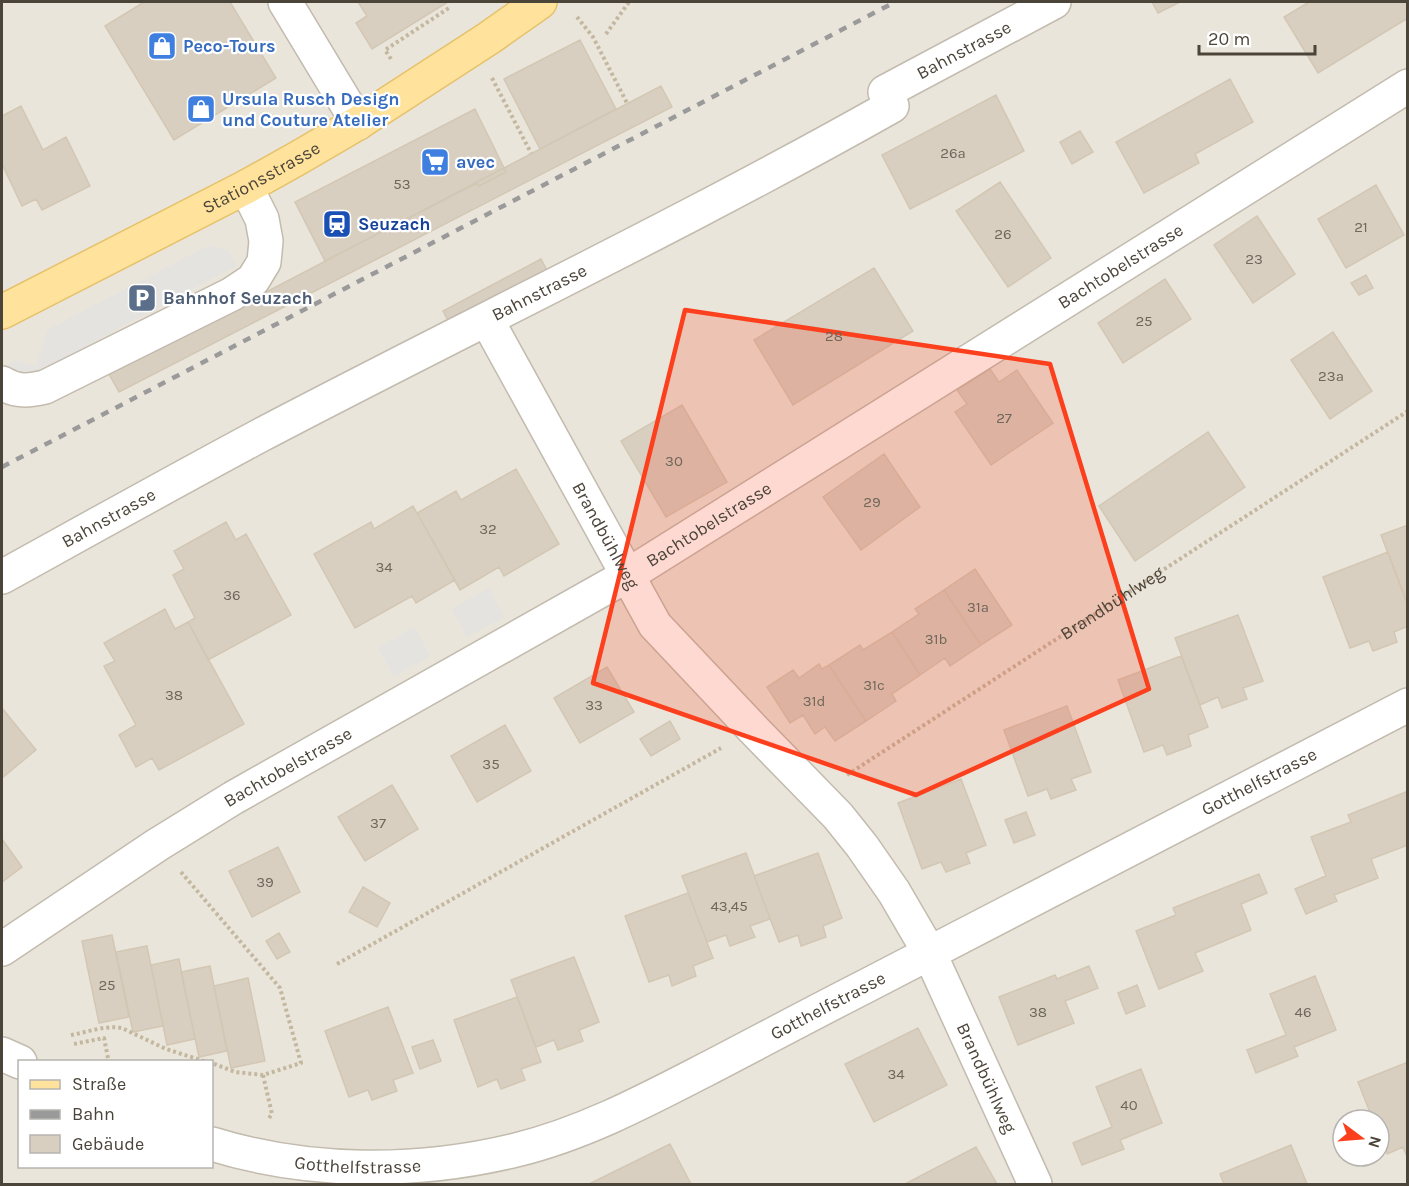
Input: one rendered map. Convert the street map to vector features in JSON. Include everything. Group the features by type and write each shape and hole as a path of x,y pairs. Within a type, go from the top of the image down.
{"main road":[{"name":"Stationsstrasse","path":"2,312 246,187 358,123 540,2"}],"street":[{"path":"285,2 358,123"},
{"name":"Bahnstrasse","path":"2,577 259,436 773,171 892,106 885,92 1054,2"},
{"name":"Bachtobelstrasse","path":"2,950 157,845 233,798 628,575 1407,86"},
{"path":"2,383 19,390 45,387 232,294 253,280 264,262 266,241 262,219 246,187"},
{"name":"Brandbühlweg","path":"487,320 655,625 849,830 894,892 929,952 1035,1185"},
{"name":"Gotthelfstrasse","path":"213,1144 294,1163 369,1167 443,1163 494,1155 573,1132 628,1109 1407,705"},
{"path":"2,1054 18,1061"}],"path":[{"path":"606,34 629,2"},
{"path":"393,62 385,50 449,8"},
{"path":"577,17 593,37 627,103"},
{"path":"491,77 531,153"},
{"name":"Brandbühlweg","path":"817,795 1407,411"},
{"path":"338,964 754,730"},
{"path":"157,845 280,988 301,1062 263,1075 235,1072 213,1063"},
{"path":"72,1035 111,1027 122,1028 166,1049 201,1060"},
{"path":"74,1044 104,1038 108,1058"},
{"path":"263,1075 272,1114 269,1118"}],"highlighted area":[{"path":"685,310 1050,364 1149,689 916,795 593,683"}],"shaded area":[{"path":"2,2 1407,2 1407,1184 2,1184"},
{"name":"Bahnhof Seuzach","path":"209,245 229,251 236,266 2,391 2,368 16,360 36,366 47,330"},
{"path":"489,588 504,617 467,637 451,609"},
{"path":"414,627 431,656 394,677 378,648"}],"building":[{"path":"144,2 230,2 276,78 174,140 105,26"},
{"path":"358,2 448,2 372,49 356,23 367,16"},
{"path":"1152,2 1180,2 1158,13"},
{"path":"1309,2 1408,2 1408,18 1318,73 1284,17"},
{"path":"580,40 616,109 540,149 504,79"},
{"path":"1230,79 1253,122 1195,154 1199,163 1144,193 1116,142"},
{"path":"661,86 672,107 119,392 109,374"},
{"path":"996,95 1024,151 910,209 882,155"},
{"path":"21,106 43,150 66,137 90,186 42,210 36,199 22,206 2,164 2,116"},
{"path":"475,109 506,172 479,186 477,183 325,261 295,202"},
{"path":"1080,131 1093,152 1072,164 1060,142"},
{"path":"1000,182 1051,258 1008,287 956,211"},
{"path":"1376,185 1404,235 1346,268 1318,219"},
{"path":"1257,216 1295,274 1253,303 1214,245"},
{"path":"541,259 549,274 451,326 443,311"},
{"path":"874,268 913,331 793,405 754,340"},
{"path":"1366,275 1373,288 1359,295 1351,283"},
{"path":"1165,279 1191,319 1123,363 1098,323"},
{"path":"1333,332 1372,391 1330,419 1291,360"},
{"path":"990,369 999,382 1017,370 1053,423 991,465 955,412 967,404 957,390"},
{"path":"682,405 727,482 666,517 621,441"},
{"path":"1208,432 1245,487 1135,561 1099,506"},
{"path":"884,454 920,507 861,550 823,497"},
{"path":"516,469 559,544 504,576 499,567 460,590 417,513 456,491 461,500"},
{"path":"413,506 455,580 416,603 412,596 355,628 314,554 371,522 374,529"},
{"path":"226,522 236,540 246,534 291,615 208,660 188,622 195,618 173,575 184,569 174,551"},
{"path":"1408,525 1408,600 1406,601 1381,535"},
{"path":"1388,552 1408,605 1408,626 1394,632 1397,642 1373,651 1369,641 1350,648 1323,577"},
{"path":"975,569 1012,625 981,645 944,590"},
{"path":"944,590 981,645 950,666 945,658 920,675 892,632 919,614 915,609"},
{"path":"165,609 175,629 188,622 244,724 159,770 152,758 136,767 119,735 136,725 104,666 115,661 104,643"},
{"path":"1238,615 1263,681 1243,688 1247,699 1222,708 1218,697 1200,705 1175,638"},
{"path":"892,632 920,675 892,694 896,701 866,721 829,665 860,645 863,650"},
{"path":"1181,656 1208,727 1188,735 1191,746 1167,755 1163,745 1144,752 1118,680"},
{"path":"819,664 822,669 829,665 866,721 835,741 825,727 815,734 803,715 790,723 767,687 793,670 799,678"},
{"path":"607,667 634,712 580,743 554,698"},
{"path":"1067,706 1091,772 1071,779 1076,790 1051,799 1047,789 1028,796 1004,730"},
{"path":"2,708 36,750 2,778"},
{"path":"670,721 680,739 651,756 640,739"},
{"path":"505,725 531,771 477,802 451,756"},
{"path":"961,779 986,845 966,853 970,863 946,872 941,862 922,869 898,803"},
{"path":"392,785 418,829 365,861 338,817"},
{"path":"1408,791 1408,845 1371,859 1378,878 1334,895 1337,901 1306,914 1295,889 1326,876 1311,837 1351,822 1348,815"},
{"path":"1026,812 1035,835 1014,843 1005,820"},
{"path":"2,839 22,867 2,882"},
{"path":"278,847 300,892 252,917 229,871"},
{"path":"746,853 770,919 750,926 755,937 730,946 726,935 707,942 682,876"},
{"path":"818,853 842,918 823,926 826,937 801,946 798,935 779,942 754,876"},
{"path":"1259,874 1267,893 1241,904 1251,930 1195,953 1203,971 1159,989 1136,931 1176,915 1173,908"},
{"path":"363,887 390,903 377,927 349,912"},
{"path":"688,893 713,958 693,966 696,976 672,986 669,975 649,982 625,916"},
{"path":"279,933 290,952 277,959 266,941"},
{"path":"112,935 129,1017 99,1023 82,941"},
{"path":"147,946 163,1026 133,1032 116,952"},
{"path":"574,957 599,1022 579,1030 583,1041 558,1050 554,1040 536,1047 511,980"},
{"path":"179,959 195,1039 167,1045 151,965"},
{"path":"210,966 227,1051 199,1057 181,972"},
{"path":"1089,966 1098,988 1065,1001 1074,1023 1018,1045 999,997 1055,975 1057,979"},
{"path":"1315,976 1336,1030 1294,1047 1298,1056 1256,1073 1247,1050 1286,1035 1270,994"},
{"path":"248,978 265,1061 231,1068 214,986"},
{"path":"1137,985 1145,1006 1126,1014 1118,993"},
{"path":"517,997 541,1062 521,1069 525,1080 501,1089 497,1079 478,1087 454,1020"},
{"path":"388,1007 413,1073 393,1080 397,1091 372,1100 368,1090 349,1097 325,1031"},
{"path":"918,1028 947,1085 874,1122 845,1064"},
{"path":"433,1040 441,1061 420,1069 412,1047"},
{"path":"1408,1062 1408,1159 1403,1147 1391,1152 1391,1108 1368,1108 1358,1082"},
{"path":"1141,1069 1162,1123 1120,1140 1124,1149 1082,1165 1073,1143 1112,1127 1096,1087"},
{"path":"670,1144 691,1184 589,1184"},
{"path":"1291,1145 1307,1184 1224,1184 1220,1174"},
{"path":"976,1147 997,1184 905,1184"}],"railway":[{"path":"2,467 895,2"}],"place":[{"name":"Peco-Tours","path":"162,46"},
{"name":"Ursula Rusch Design und Couture Atelier","path":"201,109"},
{"name":"avec","path":"435,162"},
{"name":"Seuzach","path":"337,224"},
{"name":"Bahnhof Seuzach","path":"142,298"}]}
